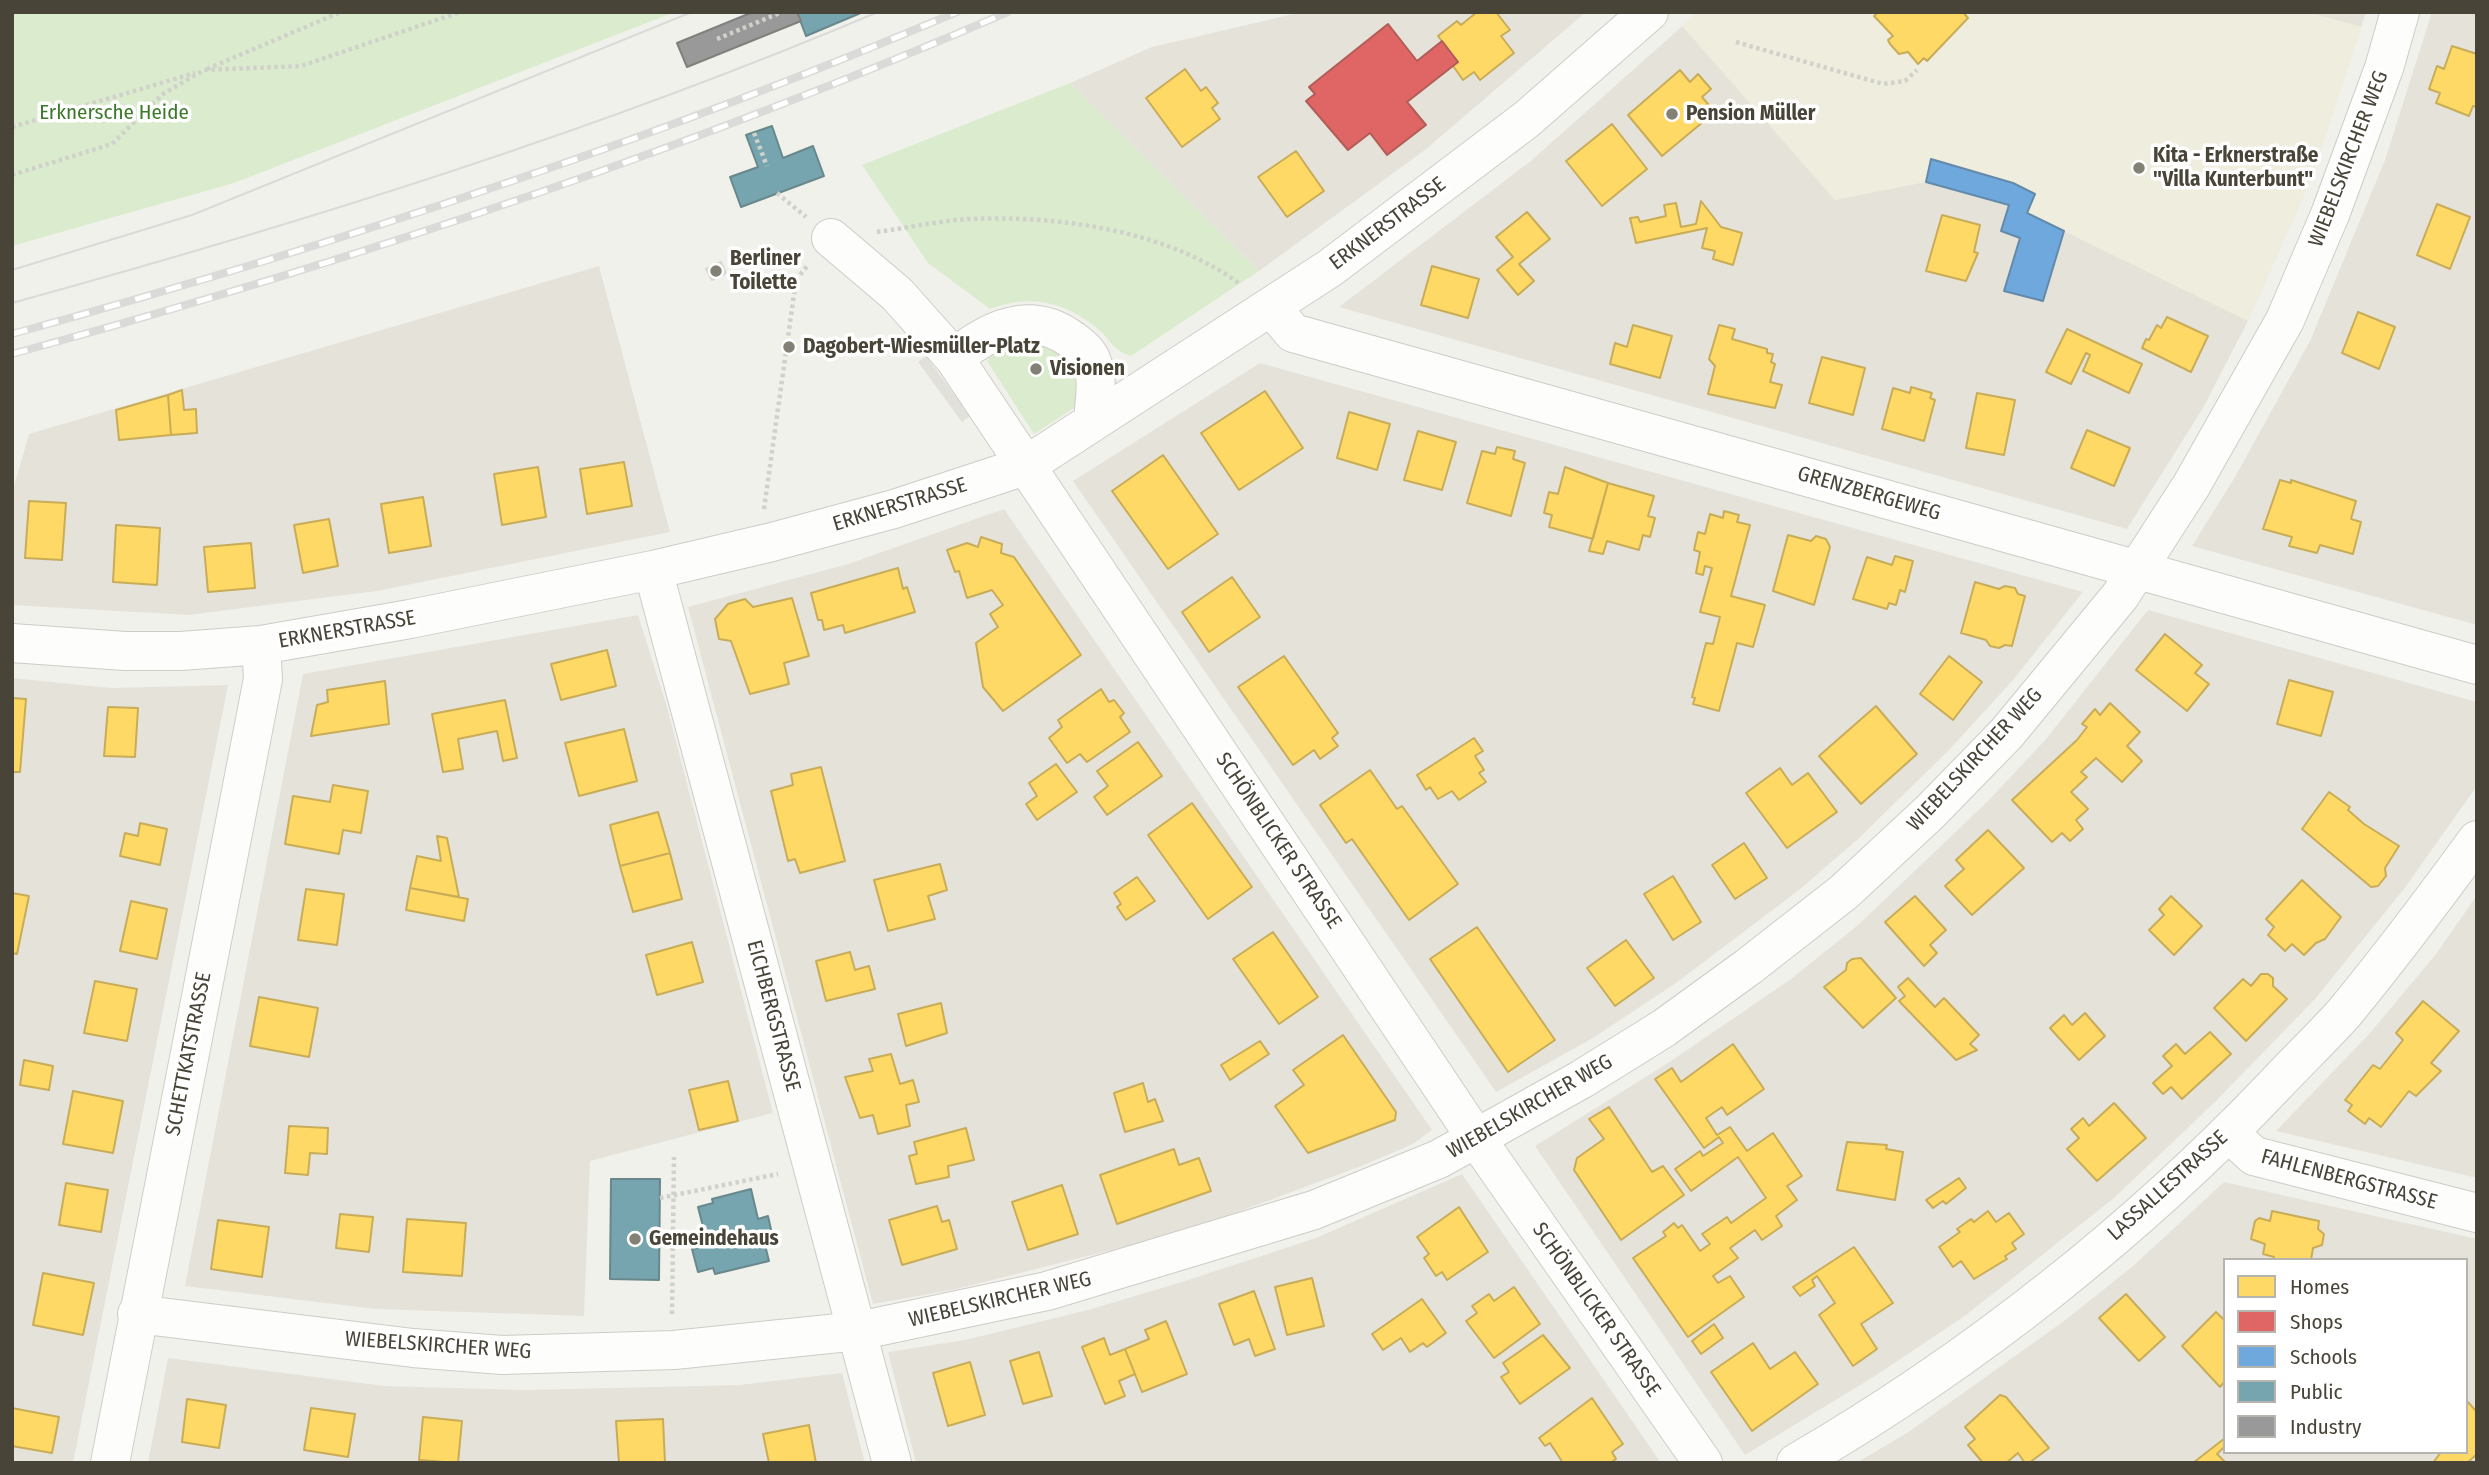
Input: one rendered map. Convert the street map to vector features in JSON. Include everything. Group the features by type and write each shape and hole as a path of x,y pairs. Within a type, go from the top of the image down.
{"street":[{"name":"ERKNERSTRASSE","path":"12,643 125,651 261,645 653,570 894,509 1025,466 1272,308 1527,119 1649,12"},
{"name":"WIEBELSKIRCHER WEG","path":"137,1314 413,1348 502,1355 674,1350 858,1331 1047,1291 1314,1210 1439,1159 1582,1079 1664,1028 1844,892 2007,733 2120,596 2191,486 2285,320 2336,199 2400,12"},
{"name":"SCHÖNBLICKER STRASSE","path":"831,238 897,294 954,358 1476,1138 1703,1463"},
{"name":"GRENZBERGEWEG","path":"1272,308 1293,333 2477,665"},
{"path":"954,358 990,332 1013,324 1062,332 1084,349 1092,362 1096,385 1093,422"},
{"name":"EICHBERGSTRASSE","path":"653,570 892,1463"},
{"name":"SCHETTKATSTRASSE","path":"110,1463 263,679 261,645"},
{"name":"LASSALLESTRASSE","path":"1796,1463 1936,1374 2022,1311 2143,1212 2229,1133 2343,1014 2420,918 2477,840"},
{"name":"FAHLENBERGSTRASSE","path":"2229,1133 2254,1156 2477,1213"}],"path":[{"path":"12,127 204,70 341,12"},
{"path":"12,175 112,144 163,94 204,70 300,66 460,12"},
{"path":"717,39 782,12"},
{"path":"1736,42 1882,84 1905,81 1917,71"},
{"path":"754,133 767,166"},
{"path":"772,542 764,512 796,279 831,238 968,219 1059,223 1147,237 1214,265 1272,308"},
{"path":"674,1157 674,1350"},
{"path":"660,1198 702,1192 813,1166"}],"shaded area":[{"path":"1302,12 1586,12 1425,150 1259,271 1070,83 1152,47"},
{"path":"1698,12 2366,12 2312,177 2248,321 2203,408 2127,529 1339,307 1532,160"},
{"name":"Kita - Erknerstraße \"Villa Kunterbunt\"","path":"1698,12 2307,12 2362,27 2312,177 2248,321 2027,213 2035,194 2013,183 1931,159 1926,182 1835,200 1682,26"},
{"path":"2432,12 2477,12 2477,625 2192,546 2235,477 2310,341 2385,160"},
{"path":"599,266 670,532 377,591 188,615 12,605 12,493 29,434"},
{"path":"926,356 970,416 962,422 918,362"},
{"path":"1260,363 2083,592 2013,680 1949,750 1857,840 1799,890 1676,983 1593,1038 1496,1092 1073,481"},
{"path":"1004,509 1432,1130 1413,1144 1364,1165 1235,1213 1132,1245 952,1290 873,1304 688,607 848,564"},
{"path":"2148,610 2477,702 2477,786 2404,889 2315,999 2216,1101 2113,1199 1966,1315 1875,1376 1745,1455 1535,1146 1668,1063 1791,979 1858,925 1988,801 2046,739"},
{"path":"638,615 667,707 773,1113 590,1161 584,1316 375,1309 185,1286 303,674"},
{"path":"12,678 111,688 228,685 73,1463 12,1463"},
{"path":"2477,895 2477,1178 2276,1131 2370,1033 2436,954"},
{"path":"1462,1174 1661,1463 916,1463 888,1352 965,1340 1088,1310 1185,1281 1316,1238"},
{"path":"2224,1182 2477,1239 2477,1463 1856,1463 1907,1433 2064,1321 2132,1267"},
{"path":"168,1358 385,1386 525,1390 739,1385 842,1373 865,1463 148,1463"}],"green space":[{"name":"Erknersche Heide","path":"12,12 675,12 234,183 12,246"},
{"path":"1070,83 1259,271 1131,356 1115,348 1085,319 1059,306 1033,301 1005,304 990,309 928,263 862,165"},
{"path":"1040,340 1065,359 1075,376 1078,395 1077,406 1034,434 987,361 999,345"}],"building: Homes":[{"path":"1477,12 1496,12 1510,30 1501,36 1514,53 1480,80 1474,72 1463,80 1453,66 1458,62 1438,36 1457,21 1461,25"},
{"path":"1879,12 1963,12 1968,18 1927,61 1924,58 1918,64 1908,52 1899,54 1890,44 1888,40 1893,36 1874,16"},
{"path":"2452,46 2477,54 2477,107 2473,106 2469,116 2436,103 2440,93 2429,89 2437,66 2444,69"},
{"path":"1185,69 1201,91 1206,87 1218,103 1212,108 1220,119 1182,147 1146,98"},
{"name":"Pension Müller","path":"1680,70 1690,82 1698,74 1711,89 1702,97 1715,112 1662,156 1628,115"},
{"path":"1612,124 1647,169 1602,206 1566,161"},
{"path":"1296,151 1324,191 1287,217 1258,177"},
{"path":"1701,201 1721,227 1742,233 1733,265 1713,259 1715,251 1702,248 1707,228 1636,243 1630,218 1638,217 1640,222 1666,216 1664,205 1676,203 1681,227 1696,224"},
{"path":"2437,204 2470,217 2450,269 2417,255"},
{"path":"1527,212 1550,239 1519,264 1534,281 1518,295 1497,270 1513,257 1496,237"},
{"path":"1942,215 1980,225 1974,252 1978,253 1966,281 1926,271"},
{"path":"1432,266 1479,279 1468,318 1421,305"},
{"path":"2358,312 2395,327 2379,369 2342,353"},
{"path":"2167,317 2208,336 2191,372 2142,348 2157,325 2161,328"},
{"path":"1633,325 1672,336 1660,378 1610,364 1615,343 1627,347"},
{"path":"1719,325 1735,329 1732,339 1767,349 1767,353 1773,354 1771,362 1775,364 1770,382 1782,385 1775,408 1708,394 1715,366 1709,359"},
{"path":"2067,329 2142,364 2129,393 2083,371 2090,355 2086,353 2071,384 2046,372"},
{"path":"1822,357 1865,368 1853,415 1809,403"},
{"path":"1911,387 1932,393 1930,398 1935,400 1924,441 1882,429 1893,388 1910,393"},
{"path":"182,390 184,410 196,409 197,433 171,435 168,395"},
{"path":"1265,391 1303,448 1239,490 1201,433"},
{"path":"1977,393 2015,400 2004,455 1966,448"},
{"path":"168,395 171,435 119,440 116,410"},
{"path":"1349,412 1390,424 1377,470 1337,458"},
{"path":"2087,430 2130,448 2114,486 2071,468"},
{"path":"1418,431 1456,442 1442,490 1404,480"},
{"path":"1497,447 1515,451 1513,459 1525,463 1511,516 1467,503 1482,451 1495,454"},
{"path":"1163,455 1218,534 1168,569 1112,491"},
{"path":"624,462 632,506 587,514 580,469"},
{"path":"538,467 546,517 502,525 494,474"},
{"path":"1565,467 1608,483 1593,539 1549,527 1552,515 1544,513 1549,492 1558,494"},
{"path":"2280,480 2291,483 2291,480 2356,501 2351,519 2361,522 2353,554 2320,545 2317,553 2289,546 2292,537 2263,529"},
{"path":"1608,483 1654,496 1648,516 1655,518 1650,537 1643,535 1639,550 1607,541 1603,554 1589,551"},
{"path":"423,497 431,546 389,553 381,504"},
{"path":"29,501 66,503 62,560 25,558"},
{"path":"1724,511 1739,515 1737,522 1750,525 1731,596 1765,605 1753,647 1737,643 1719,711 1693,704 1695,698 1692,697 1706,643 1713,644 1720,617 1700,612 1712,568 1705,566 1703,575 1696,573 1700,552 1694,550 1698,532 1705,534 1710,514 1723,518"},
{"path":"329,519 338,566 303,573 294,525"},
{"path":"116,525 160,528 157,585 113,582"},
{"path":"1788,535 1811,541 1816,536 1826,539 1830,547 1814,605 1773,591"},
{"path":"981,537 1002,544 1001,553 1014,557 1081,655 1003,711 983,687 976,643 998,627 990,614 1003,605 992,590 967,598 959,571 955,572 947,550 967,543 978,547"},
{"path":"251,543 255,588 208,592 204,547"},
{"path":"1895,556 1913,561 1905,592 1900,590 1896,605 1889,603 1887,609 1853,599 1867,557 1892,565"},
{"path":"898,568 903,589 907,587 915,612 845,633 843,625 824,630 822,620 818,620 811,593"},
{"path":"1232,577 1260,617 1209,652 1182,612"},
{"path":"1975,582 1999,589 2005,586 2015,588 2018,594 2025,596 2012,646 1990,646 1986,640 1961,633"},
{"path":"792,598 809,656 784,663 789,684 750,694 731,641 719,639 715,619 728,604 745,599 753,607"},
{"path":"2165,634 2202,665 2195,673 2209,684 2187,711 2136,670"},
{"path":"607,650 616,686 561,700 551,664"},
{"path":"1284,656 1338,733 1332,738 1338,746 1320,759 1314,750 1293,765 1238,687"},
{"path":"1949,656 1982,682 1953,720 1920,694"},
{"path":"2289,680 2333,692 2321,736 2277,724"},
{"path":"385,681 389,724 311,736 317,705 328,702 327,690"},
{"path":"1101,689 1109,702 1114,700 1124,713 1120,717 1130,732 1087,762 1080,754 1067,763 1049,738 1062,727 1058,720"},
{"path":"12,698 26,699 20,772 12,772"},
{"path":"505,700 517,758 503,761 497,731 458,739 463,769 443,772 432,714"},
{"path":"2110,703 2140,732 2127,746 2142,761 2122,782 2096,758 2081,772 2087,777 2071,792 2088,809 2076,820 2083,829 2070,841 2062,833 2052,842 2012,800 2077,740 2087,727 2082,724 2095,709 2100,715"},
{"path":"1876,706 1917,754 1861,804 1819,756"},
{"path":"108,707 138,708 135,757 104,756"},
{"path":"624,729 637,781 579,796 565,743"},
{"path":"1474,738 1483,751 1475,756 1484,770 1479,773 1486,782 1459,800 1452,791 1438,799 1430,787 1426,790 1417,775"},
{"path":"1138,742 1162,776 1107,815 1094,797 1108,786 1097,771"},
{"path":"1056,764 1077,792 1037,820 1026,804 1037,796 1029,783"},
{"path":"821,767 845,861 800,873 795,859 788,861 771,791 793,785 791,774"},
{"path":"1780,768 1792,785 1808,773 1837,812 1787,848 1746,793"},
{"path":"1370,770 1397,809 1402,806 1458,884 1409,920 1352,839 1346,843 1320,805"},
{"path":"333,785 368,791 361,833 343,830 339,854 285,844 293,796 330,802"},
{"path":"2329,792 2350,807 2348,810 2364,824 2399,846 2385,868 2386,876 2378,886 2371,887 2302,829"},
{"path":"1192,803 1252,887 1208,919 1148,835"},
{"path":"658,812 670,853 620,866 610,825"},
{"path":"140,823 167,829 160,865 120,856 125,833 138,836"},
{"path":"1988,830 2024,868 1972,915 1945,886 1964,869 1956,860"},
{"path":"437,836 447,838 459,897 410,888 417,856 441,861"},
{"path":"1744,843 1767,878 1735,899 1712,865"},
{"path":"670,853 682,899 633,912 620,866"},
{"path":"940,864 947,890 928,896 935,919 888,931 874,880"},
{"path":"1673,876 1701,922 1673,940 1644,894"},
{"path":"1137,877 1155,901 1126,920 1117,907 1121,904 1114,893"},
{"path":"2302,880 2341,917 2325,939 2316,943 2304,955 2292,944 2285,951 2268,935 2274,927 2266,919"},
{"path":"410,888 468,899 464,921 406,910"},
{"path":"306,889 344,894 337,945 298,940"},
{"path":"12,893 29,896 17,954 12,953"},
{"path":"1915,896 1946,930 1930,945 1937,953 1924,966 1885,922"},
{"path":"2171,896 2202,926 2174,955 2149,930 2164,915 2159,909"},
{"path":"131,901 167,909 157,959 120,951"},
{"path":"1477,927 1555,1040 1508,1072 1430,959"},
{"path":"1273,932 1318,997 1279,1024 1233,959"},
{"path":"1626,940 1654,978 1615,1006 1587,968"},
{"path":"692,942 703,982 657,995 646,955"},
{"path":"850,952 855,970 869,966 875,989 826,1001 816,961"},
{"path":"1861,958 1896,998 1863,1028 1824,987 1846,970 1847,963 1852,959"},
{"path":"2261,974 2268,974 2273,978 2273,986 2287,999 2246,1041 2214,1008 2243,979 2251,986"},
{"path":"1908,978 1935,1007 1944,998 1979,1035 1970,1044 1977,1050 1956,1060 1899,1001 1905,996 1898,987"},
{"path":"95,981 137,989 127,1041 84,1033"},
{"path":"259,997 318,1008 309,1057 250,1046"},
{"path":"2423,1001 2459,1031 2431,1063 2441,1071 2416,1096 2409,1091 2381,1127 2369,1118 2365,1124 2348,1111 2352,1105 2345,1100 2373,1065 2380,1069 2403,1040 2396,1033"},
{"path":"941,1003 947,1033 906,1046 898,1014"},
{"path":"2085,1013 2105,1036 2079,1060 2050,1028 2064,1015 2072,1025"},
{"path":"2210,1032 2231,1054 2182,1099 2171,1087 2163,1094 2153,1083 2172,1066 2163,1056 2176,1044 2185,1054"},
{"path":"1343,1035 1396,1112 1395,1120 1308,1153 1275,1106 1304,1085 1293,1070"},
{"path":"1260,1041 1269,1054 1230,1080 1221,1065"},
{"path":"1733,1044 1764,1089 1727,1115 1722,1107 1706,1118 1717,1135 1730,1127 1747,1151 1773,1133 1802,1176 1787,1186 1797,1200 1776,1216 1782,1226 1762,1240 1755,1230 1730,1248 1738,1258 1713,1276 1718,1283 1730,1276 1744,1297 1688,1337 1633,1258 1666,1236 1663,1232 1674,1223 1678,1228 1682,1225 1700,1251 1710,1244 1702,1234 1727,1217 1731,1223 1766,1198 1738,1157 1691,1191 1675,1169 1700,1151 1703,1156 1723,1143 1719,1137 1704,1148 1655,1079 1672,1068 1681,1082"},
{"path":"891,1054 900,1084 913,1080 919,1102 906,1105 910,1126 878,1134 873,1115 860,1118 845,1077 873,1071 869,1059"},
{"path":"24,1060 53,1066 49,1090 20,1085"},
{"path":"728,1081 738,1121 699,1130 689,1090"},
{"path":"1143,1083 1148,1102 1155,1099 1163,1121 1125,1132 1114,1093"},
{"path":"73,1091 123,1101 113,1153 63,1144"},
{"path":"2114,1103 2146,1138 2097,1181 2067,1149 2079,1138 2071,1129 2083,1118 2089,1126"},
{"path":"1609,1107 1652,1172 1663,1166 1684,1195 1621,1240 1574,1170 1577,1158 1604,1139 1589,1119"},
{"path":"289,1126 328,1128 327,1154 310,1153 308,1175 285,1173"},
{"path":"966,1128 974,1160 948,1166 949,1177 916,1184 909,1156 917,1154 914,1142"},
{"path":"1847,1142 1887,1145 1886,1149 1903,1152 1895,1200 1837,1190"},
{"path":"1174,1149 1179,1165 1199,1158 1211,1191 1117,1224 1100,1175"},
{"path":"1959,1178 1966,1188 1946,1204 1943,1201 1933,1208 1926,1200"},
{"path":"66,1183 108,1190 101,1232 59,1225"},
{"path":"1062,1185 1078,1234 1028,1250 1012,1202"},
{"path":"937,1206 942,1222 949,1220 957,1249 902,1265 889,1220"},
{"path":"1459,1207 1488,1252 1447,1280 1442,1272 1436,1276 1424,1258 1429,1254 1417,1237"},
{"path":"1988,1211 1996,1222 2009,1213 2024,1234 2012,1243 2016,1249 2005,1256 2007,1259 1974,1279 1961,1261 1953,1267 1939,1247 1960,1232 1957,1229 1971,1219 1974,1222"},
{"path":"2272,1211 2319,1221 2318,1229 2324,1234 2322,1245 2313,1248 2311,1258 2274,1258 2263,1254 2265,1244 2251,1239 2255,1221 2259,1218 2270,1221"},
{"path":"340,1214 373,1217 369,1252 336,1248"},
{"path":"407,1219 466,1223 462,1276 403,1272"},
{"path":"218,1220 269,1227 262,1277 211,1269"},
{"path":"1854,1247 1893,1303 1861,1324 1877,1349 1853,1366 1819,1315 1835,1303 1817,1276 1812,1280 1815,1286 1800,1296 1793,1287"},
{"path":"43,1273 94,1283 83,1335 33,1325"},
{"path":"1312,1278 1324,1326 1287,1335 1275,1287"},
{"path":"1514,1287 1540,1324 1494,1358 1466,1321 1477,1313 1472,1306 1489,1294 1494,1301"},
{"path":"1254,1291 1275,1349 1255,1356 1249,1339 1234,1345 1219,1304"},
{"path":"2126,1294 2165,1337 2139,1361 2099,1318"},
{"path":"1422,1299 1446,1333 1427,1347 1423,1343 1410,1352 1401,1338 1383,1350 1372,1334"},
{"path":"2216,1312 2223,1319 2223,1383 2220,1387 2182,1346"},
{"path":"1166,1321 1187,1374 1142,1392 1125,1349 1149,1339 1145,1330"},
{"path":"1714,1324 1723,1338 1701,1354 1692,1341"},
{"path":"1543,1335 1570,1368 1520,1404 1501,1377 1509,1372 1503,1363"},
{"path":"1104,1338 1110,1355 1125,1349 1135,1374 1119,1381 1125,1396 1105,1404 1082,1347"},
{"path":"1753,1343 1770,1369 1795,1352 1818,1384 1752,1431 1711,1372"},
{"path":"1039,1352 1052,1396 1023,1404 1010,1361"},
{"path":"970,1362 985,1415 948,1426 933,1373"},
{"path":"2000,1395 2006,1397 2049,1448 2029,1463 2025,1463 2018,1453 2006,1463 1983,1463 1968,1445 1975,1439 1965,1427"},
{"path":"1592,1398 1623,1444 1612,1452 1616,1459 1610,1463 1563,1463 1550,1443 1545,1446 1539,1438"},
{"path":"187,1399 226,1405 219,1448 182,1442"},
{"path":"2468,1402 2477,1412 2477,1454 2467,1463 2433,1463 2440,1454 2468,1454"},
{"path":"12,1408 59,1417 52,1453 12,1446"},
{"path":"311,1408 355,1414 348,1457 304,1450"},
{"path":"423,1417 462,1421 458,1463 419,1460"},
{"path":"663,1419 665,1463 619,1463 616,1421"},
{"path":"809,1425 816,1463 769,1463 763,1434"},
{"path":"2223,1440 2223,1448 2217,1454 2226,1463 2193,1463"}],"building: Shops":[{"path":"1388,24 1417,61 1442,41 1458,62 1407,102 1426,125 1387,155 1370,133 1348,150 1306,101 1315,94 1309,87"}],"building: Schools":[{"path":"1931,159 2013,183 2035,194 2027,213 2064,231 2043,301 2004,291 2020,238 2001,231 2009,205 1926,182"}],"building: Public":[{"path":"797,12 863,12 806,36"},
{"path":"772,126 783,158 813,146 824,176 741,207 730,177 758,167 746,135"},
{"name":"Gemeindehaus","path":"611,1179 660,1179 659,1280 610,1279"},
{"path":"751,1189 758,1219 768,1216 772,1234 763,1237 769,1261 715,1274 713,1268 698,1272 692,1249 708,1246 698,1207 713,1203 712,1199"}],"building: Industry":[{"path":"753,12 797,12 801,21 687,67 677,43"}],"building: Other":[{"name":"Berliner Toilette","path":"721,262 726,273 712,280 706,269"}],"tram line":[{"path":"12,270 192,215 692,12"},
{"path":"12,303 232,240 450,172 665,96 878,12"}],"railway":[{"path":"12,334 252,265 490,189 725,105 957,12"},
{"path":"12,354 265,281 516,201 764,111 1008,12"}],"place":[{"name":"Pension Müller","path":"1672,114"},
{"name":"Kita - Erknerstraße \"Villa Kunterbunt\"","path":"2139,168"},
{"name":"Berliner Toilette","path":"716,271"},
{"name":"Dagobert-Wiesmüller-Platz","path":"789,347"},
{"name":"Visionen","path":"1036,369"},
{"name":"Gemeindehaus","path":"635,1239"}]}
